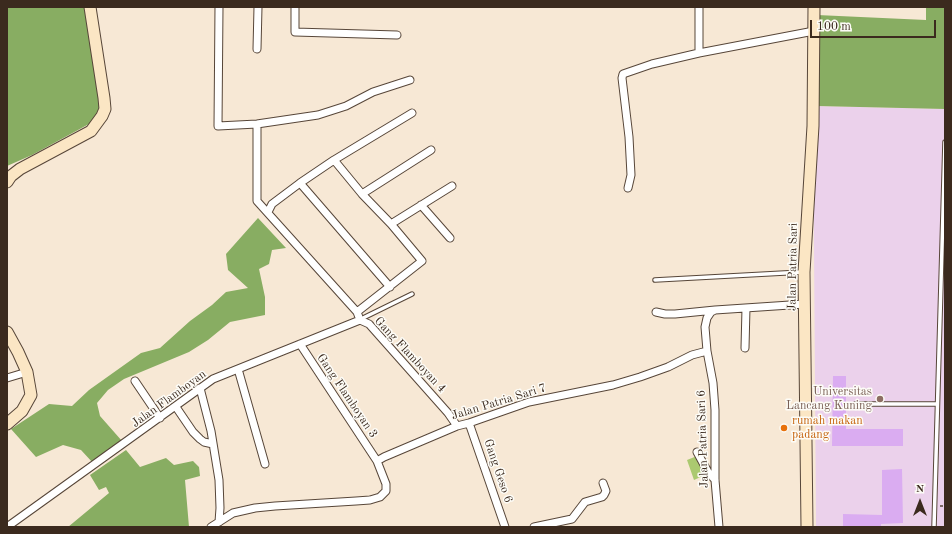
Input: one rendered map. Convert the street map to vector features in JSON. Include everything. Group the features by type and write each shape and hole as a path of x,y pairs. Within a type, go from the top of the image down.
{"street":[{"path":"8,178 29,164 91,131 98,124 102,116 104,109 104,98 90,7"},
{"path":"219,7 218,126 257,124 318,115 346,106 373,92 410,80"},
{"path":"257,49 258,7"},
{"path":"295,7 295,32 397,35"},
{"path":"699,7 699,53"},
{"name":"Jalan Patria Sari","path":"807,527 804,272 813,126 814,7"},
{"path":"628,188 631,175 629,137 622,78 623,74 652,64 699,53 814,31"},
{"path":"268,212 272,204 300,182 412,113"},
{"path":"257,124 257,201 357,312 360,320"},
{"path":"362,194 431,150"},
{"path":"334,160 362,194 391,224 422,261 357,312"},
{"path":"300,182 390,286"},
{"path":"391,224 452,186"},
{"path":"421,205 450,238"},
{"path":"656,312 674,314 805,304"},
{"path":"745,348 746,308"},
{"path":"708,351 705,326 707,318 715,310"},
{"name":"Jalan Flamboyan","path":"7,527 213,379 360,320"},
{"name":"Gang Flamboyan 4","path":"360,320 369,324 457,426"},
{"path":"7,332 18,352 26,372 31,395 22,410 7,424"},
{"name":"Gang Flamboyan 3","path":"300,344 377,460"},
{"name":"Jalan Patria Sari 7","path":"377,460 457,426 529,402 613,385 668,367 692,355 708,351"},
{"name":"Jalan Patria Sari 6","path":"708,351 715,410 715,480 719,527"},
{"path":"238,369 265,464"},
{"path":"7,378 26,372"},
{"path":"135,381 160,418"},
{"path":"200,388 212,431 219,480 219,522"},
{"path":"176,407 193,432 200,439 213,444"},
{"name":"Gang Geso 6","path":"469,423 505,527"},
{"path":"697,452 708,472 715,480"},
{"path":"211,527 233,513 256,508 356,502 380,497 386,491 386,484 377,460"},
{"path":"534,527 572,519 585,502 602,497 606,491 602,483"}],"lane":[{"path":"934,527 945,142"},
{"path":"654,280 804,272"},
{"path":"360,320 412,294"},
{"path":"855,404 937,404"}],"shaded area":[{"name":"Universitas Lancang Kuning","path":"813,106 945,109 945,527 816,527"}],"green space":[{"path":"7,7 86,7 100,110 97,118 89,124 32,155 7,166"},
{"path":"926,7 945,7 945,109 817,106 817,15 926,20"},
{"path":"258,218 286,248 272,250 269,264 259,269 265,297 265,315 230,322 208,340 189,352 124,379 108,390 97,403 100,416 122,441 93,463 81,450 63,445 36,457 11,429 49,404 72,406 89,390 141,353 160,348 226,292 248,288 228,270 226,254"},
{"path":"126,450 140,467 166,458 174,465 193,461 199,467 200,476 185,480 189,527 68,527 109,493 106,487 99,490 90,475"},
{"path":"697,456 705,475 694,480 687,460"}],"building":[{"path":"833,376 846,376 846,429 903,429 903,446 832,446"},
{"path":"902,469 903,523 881,524 881,527 843,527 843,514 882,515 882,470"}],"place":[{"name":"Universitas Lancang Kuning","path":"880,399"},
{"name":"rumah makan padang","path":"784,428"}]}
